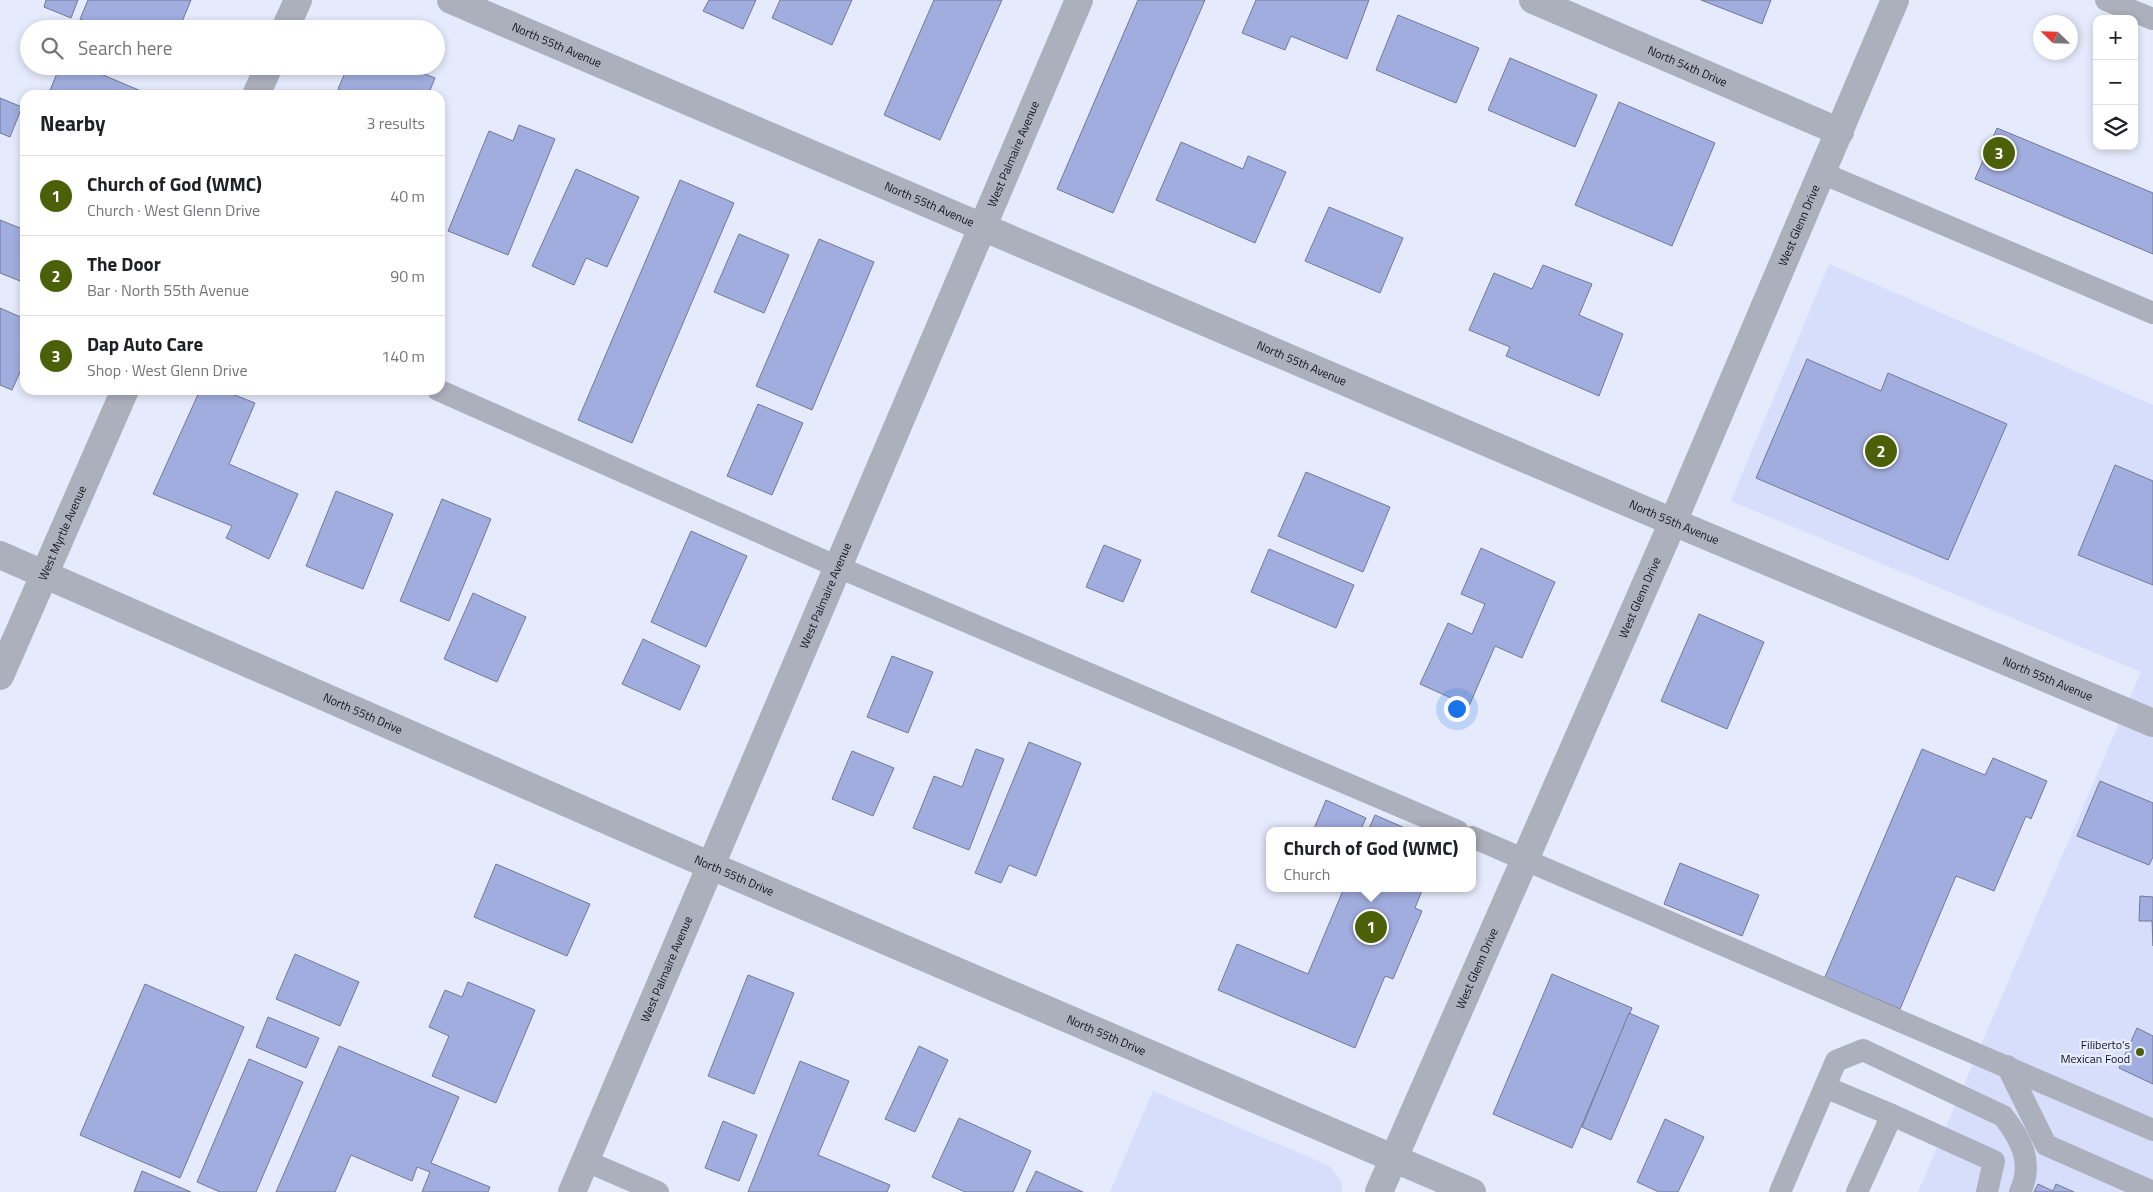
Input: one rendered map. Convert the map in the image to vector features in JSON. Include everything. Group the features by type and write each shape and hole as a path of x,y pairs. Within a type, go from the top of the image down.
{"street":[{"path":"290,20 298,0"},
{"name":"North 55th Avenue","path":"451,0 1672,522 2153,723"},
{"name":"West Palmaire Avenue","path":"572,1192 709,865 1079,0"},
{"name":"North 54th Drive","path":"1533,0 1840,132"},
{"name":"West Glenn Drive","path":"1379,1192 1672,522 1895,0"},
{"path":"258,90 265,75"},
{"name":"West Myrtle Avenue","path":"0,676 123,395"},
{"name":"North 55th Drive","path":"0,555 709,865 1472,1192"}],"lane":[{"path":"2106,0 2153,19"},
{"path":"1822,173 2153,312"},
{"path":"445,393 838,567 1449,827"},
{"path":"1476,839 2153,1130"},
{"path":"1780,1192 1836,1061 1862,1050 2003,1116 2019,1136 2026,1165 2020,1192"},
{"path":"2007,1066 2046,1145 2153,1192"},
{"path":"1825,1088 1892,1114 1994,1161 1987,1192"},
{"path":"1857,1192 1892,1114"},
{"path":"586,1161 658,1192"}],"shaded area":[{"path":"1829,264 2153,405 2153,1192 1918,1192 2141,672 1731,501"},
{"path":"1153,1091 1330,1166 1342,1183 1342,1192 1110,1192"}],"building":[{"path":"46,0 78,0 71,18 44,7"},
{"path":"88,0 191,0 183,20 80,19"},
{"path":"709,0 756,0 743,29 703,11"},
{"path":"780,0 852,0 832,45 772,18"},
{"path":"934,0 1002,0 940,140 884,115"},
{"path":"1138,0 1205,0 1113,213 1057,189"},
{"path":"1256,0 1369,0 1347,59 1291,36 1285,50 1242,33"},
{"path":"1701,0 1771,0 1762,24"},
{"path":"1398,15 1479,48 1456,103 1376,70"},
{"path":"1510,58 1597,95 1575,147 1488,110"},
{"path":"56,75 103,75 139,90 50,90"},
{"path":"344,75 428,75 435,78 430,90 338,89"},
{"path":"0,98 20,106 20,112 10,137 0,133"},
{"path":"1619,102 1715,143 1672,246 1575,205"},
{"path":"519,125 555,139 508,255 448,231 489,131 513,141"},
{"path":"1997,128 2153,193 2153,254 1975,179"},
{"path":"1181,142 1243,169 1248,156 1286,172 1255,243 1156,200"},
{"path":"576,169 639,197 607,267 586,258 574,285 532,266"},
{"path":"680,180 734,203 632,443 578,420"},
{"path":"1329,207 1403,238 1380,293 1305,261"},
{"path":"0,220 20,228 20,281 0,273"},
{"path":"739,234 789,255 764,313 714,292"},
{"path":"819,239 874,262 812,410 756,386"},
{"path":"1543,265 1592,284 1579,315 1623,334 1599,396 1506,356 1510,347 1469,330 1494,273 1532,289"},
{"path":"0,308 20,317 20,372 12,390 0,385"},
{"path":"1807,359 1881,391 1888,373 2007,424 1948,560 1756,478"},
{"path":"198,395 235,395 255,403 229,464 298,494 269,559 226,538 232,526 153,494"},
{"path":"758,404 803,423 772,495 727,476"},
{"path":"2115,465 2153,481 2153,585 2078,555"},
{"path":"1306,472 1390,507 1363,572 1278,536"},
{"path":"336,491 393,514 363,589 306,566"},
{"path":"442,499 491,519 449,621 400,601"},
{"path":"691,531 747,556 706,647 651,622"},
{"path":"1104,545 1141,560 1123,602 1086,587"},
{"path":"1481,548 1555,582 1522,658 1495,646 1469,706 1420,684 1448,623 1472,634 1485,604 1461,594"},
{"path":"1269,549 1354,585 1336,628 1251,592"},
{"path":"473,593 526,617 497,682 444,659"},
{"path":"1699,614 1764,642 1727,729 1661,701"},
{"path":"643,639 700,666 680,710 622,684"},
{"path":"892,656 933,672 908,733 867,717"},
{"path":"1029,742 1081,763 1036,876 1009,865 1001,883 975,873"},
{"path":"976,749 1004,759 969,850 913,828 934,776 962,787"},
{"path":"1922,749 1985,775 1993,758 2047,781 2031,819 2026,816 1994,891 1956,876 1900,1009 1825,977"},
{"path":"852,751 894,768 873,816 832,799"},
{"path":"2100,781 2153,803 2153,857 2149,865 2077,836"},
{"path":"1326,800 1366,818 1362,827 1315,827"},
{"path":"1375,815 1403,827 1370,827"},
{"path":"1680,863 1759,895 1742,936 1664,904"},
{"path":"496,864 590,904 567,956 474,917"},
{"path":"1342,892 1421,892 1415,908 1422,911 1393,979 1385,976 1355,1048 1218,990 1237,944 1308,974"},
{"path":"2140,896 2153,897 2153,946 2152,921 2139,921"},
{"path":"295,954 359,982 340,1026 276,999"},
{"path":"1552,974 1632,1008 1572,1148 1493,1114"},
{"path":"748,975 794,993 754,1094 708,1076"},
{"path":"468,982 535,1010 496,1103 432,1076 449,1036 429,1027 445,990 462,997"},
{"path":"145,984 244,1027 180,1178 80,1135"},
{"path":"1629,1013 1659,1026 1611,1140 1582,1127"},
{"path":"268,1017 319,1038 306,1068 256,1047"},
{"name":"Filiberto's Mexican Food","path":"2137,1028 2153,1036 2153,1084 2119,1068"},
{"path":"339,1046 459,1097 431,1163 490,1187 488,1192 422,1192 430,1172 417,1167 412,1181 351,1155 335,1192 276,1192"},
{"path":"919,1046 948,1060 915,1132 885,1119"},
{"path":"249,1059 303,1082 256,1192 220,1192 197,1182"},
{"path":"800,1061 849,1081 818,1155 890,1185 887,1192 748,1192"},
{"path":"959,1118 1031,1151 1013,1192 965,1192 932,1177"},
{"path":"1665,1119 1704,1137 1678,1192 1659,1192 1637,1182"},
{"path":"723,1121 757,1135 739,1181 705,1168"},
{"path":"142,1171 191,1192 134,1192"},
{"path":"1036,1171 1083,1192 1026,1192"},
{"path":"2038,1184 2053,1191 2056,1184 2074,1192 2034,1192"}],"place":[{"name":"Dap Auto Care","path":"1999,153"},
{"name":"The Door","path":"1881,451"},
{"name":"Church of God (WMC)","path":"1371,927"},
{"name":"Filiberto's Mexican Food","path":"2140,1052"}]}
